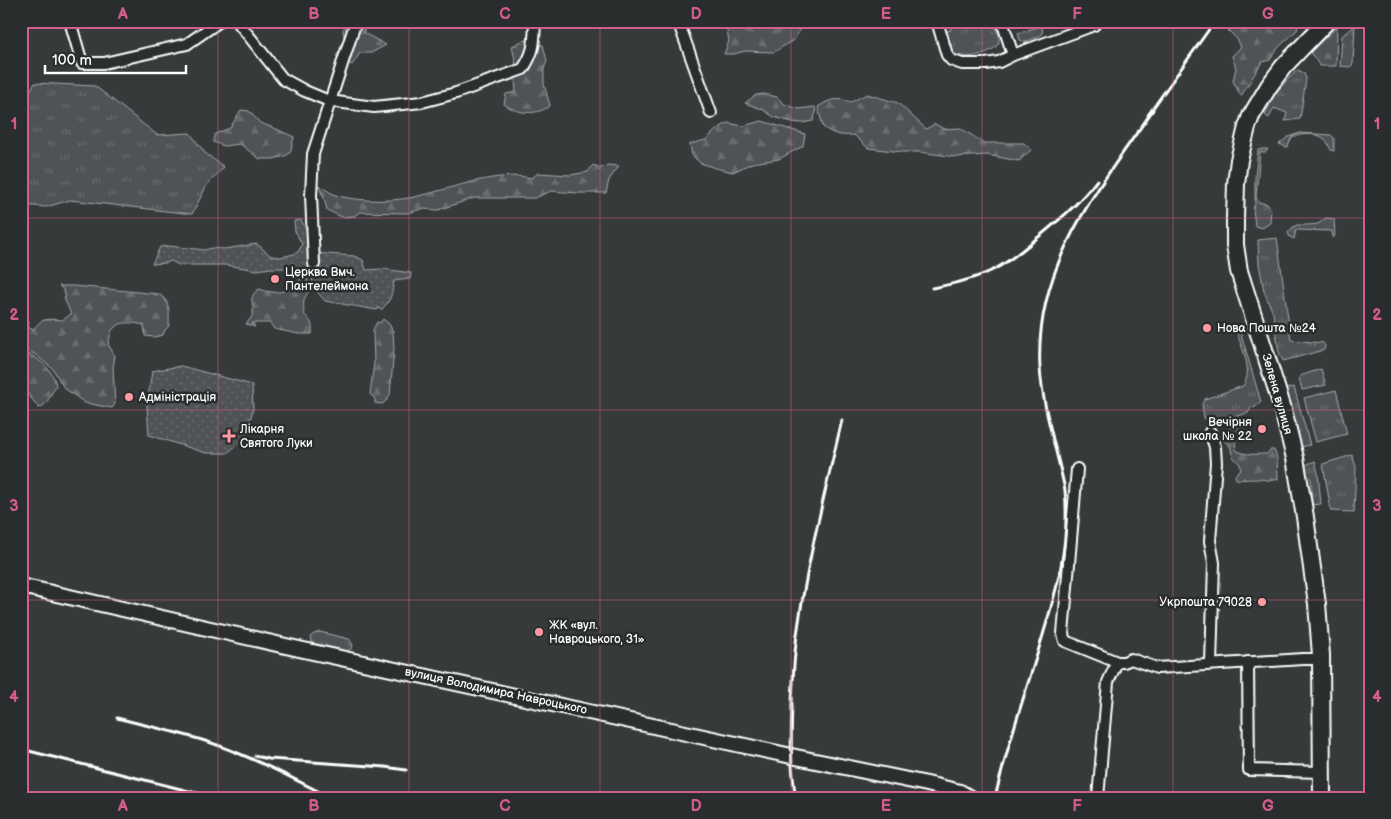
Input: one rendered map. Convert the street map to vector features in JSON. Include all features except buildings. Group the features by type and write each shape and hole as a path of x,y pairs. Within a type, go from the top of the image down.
{"main road":[{"name":"Зелена вулиця","path":"1322,798 1321,659 1317,604 1298,472 1282,406 1240,276 1235,245 1235,218 1238,160 1251,116 1283,67 1327,21"}],"street":[{"path":"70,21 82,63 104,63 187,44 220,21"},
{"path":"238,21 283,79 329,101 374,107 422,102 456,93 523,69 530,60 534,50 535,21"},
{"path":"314,264 311,195 313,154 356,21"},
{"path":"678,21 711,113"},
{"path":"937,21 947,55 951,60 962,64 998,62 1094,25 1097,21"},
{"path":"1002,21 1013,55"},
{"path":"1210,432 1215,447 1216,463 1210,541 1214,563 1211,664"},
{"path":"1078,470 1063,634 1065,641 1117,662 1131,659 1157,668 1321,659"},
{"name":"вулиця Володимира Навроцького","path":"21,586 299,649 926,784 960,792 970,798"},
{"path":"1098,798 1108,682 1117,662"},
{"path":"1248,662 1249,770 1322,772"}],"green space":[{"path":"348,21 364,21 364,33 386,45 371,53 360,53 352,65 336,56 345,43 343,30"},
{"path":"725,21 736,21 738,27 752,29 760,28 772,21 786,21 798,25 799,31 795,39 774,52 745,51 724,54 729,41"},
{"path":"949,21 994,21 999,36 998,45 986,52 968,57 952,53 947,31 951,30"},
{"path":"1242,21 1299,21 1297,30 1278,48 1270,60 1262,62 1241,96 1233,81 1236,68 1232,56 1241,47 1237,39 1228,30"},
{"path":"1041,26 1043,31 1040,36 1025,42 1020,40 1018,33"},
{"path":"1355,26 1353,64 1350,67 1340,66 1342,36"},
{"path":"1337,27 1336,66 1320,66 1310,52"},
{"path":"524,40 543,45 547,61 544,69 544,84 550,106 533,112 521,112 504,104 506,94 516,92 516,65 512,46"},
{"path":"1298,70 1304,73 1306,79 1300,119 1285,121 1287,113 1274,108 1269,118 1265,115 1273,96"},
{"path":"35,83 95,86 157,135 190,133 205,153 224,167 207,185 192,214 70,200 46,207 22,205 21,100 24,100"},
{"path":"764,94 777,97 784,104 798,109 815,107 816,112 813,121 792,122 774,117 762,109 745,103 756,95"},
{"path":"867,94 898,103 926,129 935,124 944,129 960,128 984,143 1024,143 1031,150 1019,161 987,155 956,157 920,152 902,152 868,148 854,135 837,134 823,127 818,107 834,100 851,102"},
{"path":"241,110 249,111 260,123 294,137 290,153 273,159 260,159 240,144 224,146 213,142 215,134 230,128"},
{"path":"762,121 805,134 803,146 779,159 752,163 733,172 700,163 692,155 690,144 706,140 717,129 728,123 743,126"},
{"path":"1300,133 1331,135 1334,138 1334,151 1331,150 1325,139 1313,134 1292,137 1287,147 1279,144 1288,137"},
{"path":"1268,149 1266,152 1260,152 1256,196 1258,202 1267,204 1271,209 1270,223 1262,228 1255,226 1253,208 1255,204 1258,150"},
{"path":"593,165 601,168 608,165 619,166 609,180 606,193 551,191 535,198 474,198 438,210 422,209 408,213 359,212 355,216 342,217 327,210 318,185 338,196 370,200 391,200 413,197 491,178 519,176 532,178 538,173 570,175 588,172"},
{"path":"1326,218 1334,219 1335,236 1333,238 1332,231 1296,230 1294,239 1288,233 1297,225 1318,224"},
{"path":"301,220 312,240 313,253 354,256 363,260 366,270 384,269 411,273 410,279 394,281 389,300 381,310 379,308 377,310 325,301 313,287 312,277 308,273 289,268 257,270 226,265 179,265 171,261 152,264 160,247 169,246 205,250 257,244 271,256 281,257 294,254 299,251 302,244 295,231 294,221"},
{"path":"1277,238 1291,340 1323,343 1325,346 1324,350 1283,361 1279,352 1273,313 1264,291 1259,264 1258,240"},
{"path":"301,279 307,279 310,286 304,300 304,314 312,325 312,334 299,334 274,329 270,323 252,323 255,327 246,324 253,313 252,298 255,292 259,289 282,292"},
{"path":"59,286 159,294 166,300 169,312 169,326 163,335 145,336 144,325 132,323 120,324 112,330 108,344 115,356 113,367 115,404 112,408 85,403 64,388 53,369 36,355 21,347 21,319 29,321 28,327 33,330 42,321 49,319 63,320 71,314 64,298 66,297"},
{"path":"383,319 393,331 394,349 390,395 382,404 375,403 375,399 370,394 374,363 373,330 377,322 380,323"},
{"path":"1238,328 1261,402 1254,408 1252,406 1248,413 1222,420 1215,424 1204,418 1202,404 1205,399 1243,386 1246,380 1247,366 1236,330"},
{"path":"21,351 33,356 44,364 55,380 56,386 47,401 39,408 21,383"},
{"path":"181,366 252,385 253,408 246,438 227,453 206,453 149,435 147,405 152,371"},
{"path":"1321,369 1326,385 1302,390 1300,376"},
{"path":"1294,387 1310,445 1301,447 1285,389"},
{"path":"1336,390 1347,434 1316,442 1304,398"},
{"path":"1241,424 1244,427 1235,442 1236,450 1244,453 1267,454 1270,450 1274,450 1277,458 1278,479 1236,479 1235,475 1241,469 1240,464 1233,457 1230,446 1221,438 1227,430"},
{"path":"1352,455 1356,467 1354,512 1331,511 1323,464"},
{"path":"1315,461 1321,504 1312,505 1311,479 1303,466"},
{"path":"320,632 349,639 353,645 352,648 347,651 312,643 310,637"}],"railway":[{"path":"1148,115 1215,21"},
{"path":"995,798 1054,596 1063,555 1066,512 1065,490 1047,415 1040,368 1041,331 1047,296 1059,262 1091,199 1153,110"},
{"path":"932,288 987,273 1006,262 1068,211 1097,180"},
{"path":"796,798 791,739 793,675 797,637 812,549 842,420"},
{"path":"117,718 182,734 234,751 331,798"},
{"path":"21,749 217,798"},
{"path":"255,756 269,759 406,770"}],"place":[{"name":"Церква Вмч. Пантелеймона","path":"275,279"},
{"name":"Нова Пошта №24","path":"1207,328"},
{"name":"Адміністрація","path":"129,397"},
{"name":"Вечірня школа № 22","path":"1262,429"},
{"name":"Лікарня Святого Луки","path":"229,436"},
{"name":"Укрпошта 79028","path":"1262,602"},
{"name":"ЖК «вул. Навроцького, 31»","path":"539,632"}]}
